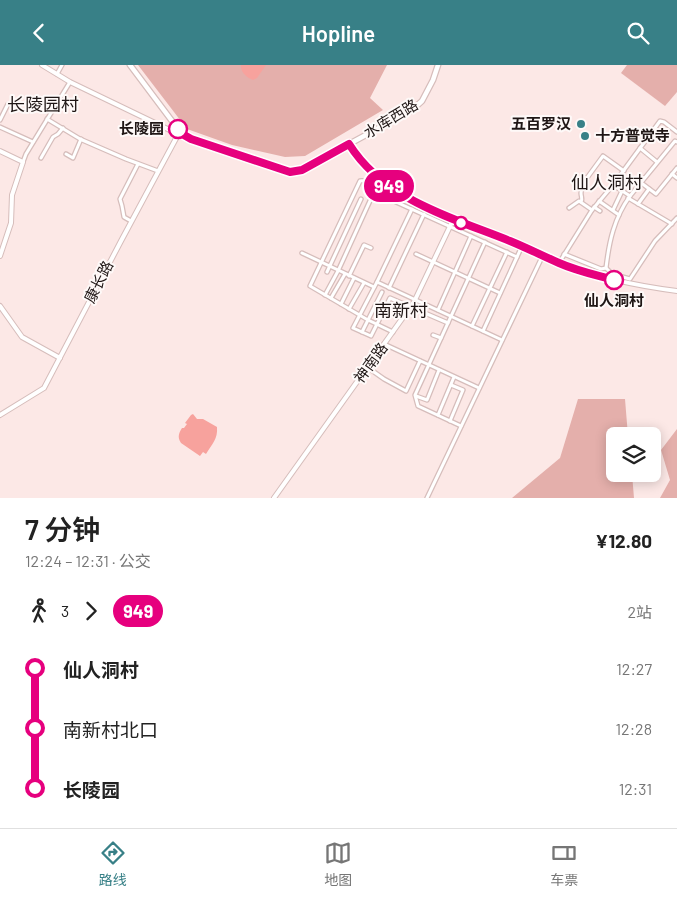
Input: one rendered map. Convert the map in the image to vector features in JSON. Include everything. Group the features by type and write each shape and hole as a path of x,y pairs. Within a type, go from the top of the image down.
{"main road":[{"name":"水库西路","path":"130,65 179,133 191,139 290,172 302,170 412,110 422,101 433,81 438,65"}],"street":[{"path":"42,65 70,82 179,133"},
{"path":"57,75 62,65"},
{"path":"0,256 11,223 12,195 23,162 33,142 70,82"},
{"path":"0,120 8,104"},
{"path":"47,119 81,139 158,171"},
{"path":"559,263 593,208 624,171 660,121 677,132"},
{"path":"0,127 33,142"},
{"path":"41,158 53,137 63,129"},
{"name":"康长路","path":"0,415 44,388 179,133"},
{"path":"66,154 73,158 81,139"},
{"path":"676,141 640,182 619,215 610,241 606,268 612,276 634,285 677,291"},
{"path":"349,144 367,168 408,198 559,263 612,276 630,279 655,241 677,217"},
{"path":"640,148 657,162"},
{"path":"0,151 23,162"},
{"path":"581,202 584,182 603,155 624,171"},
{"path":"131,221 124,217 120,199 138,163"},
{"path":"640,182 656,194 677,168"},
{"path":"672,174 677,178"},
{"path":"393,332 310,286 360,181 366,181 374,191 517,257"},
{"path":"613,185 638,204 672,224"},
{"path":"638,204 649,189"},
{"path":"325,295 338,271 374,191"},
{"path":"613,210 622,191"},
{"path":"327,272 362,199"},
{"path":"599,201 619,215"},
{"path":"569,208 577,202 581,202 600,211"},
{"path":"412,209 353,328 371,336 390,297 448,323"},
{"path":"389,288 424,214"},
{"name":"神南路","path":"274,498 415,300 454,219"},
{"path":"438,310 472,236"},
{"path":"461,426 418,406 415,395 485,242"},
{"path":"349,276 364,245 371,247"},
{"path":"483,331 522,246"},
{"path":"472,326 507,252"},
{"path":"302,253 374,287"},
{"path":"416,254 500,293"},
{"path":"564,254 601,269 606,268"},
{"path":"428,498 543,255"},
{"path":"331,298 345,274"},
{"path":"341,304 354,278"},
{"path":"377,282 502,339"},
{"path":"349,309 364,283"},
{"path":"362,332 382,292"},
{"path":"0,305 22,337 60,358"},
{"path":"433,335 441,338"},
{"path":"384,344 479,388"},
{"path":"367,367 406,391 420,361"},
{"path":"415,395 427,400 439,370"},
{"path":"438,415 454,377"},
{"path":"450,421 463,390 451,385"}],"shaded area":[{"path":"138,65 387,65 370,98 383,110 305,156 285,157 232,145 187,129"},
{"path":"241,65 266,65 257,78 253,80 244,74"},
{"path":"627,65 677,65 677,92 665,106 621,73"},
{"path":"578,399 625,399 627,427 606,427 606,482 633,482 634,498 512,498 560,458"},
{"path":"193,414 197,419 203,419 217,427 216,438 206,454 203,452 200,456 181,443 179,439 182,428 184,428 187,424 185,423"},
{"path":"677,429 677,498 660,498 670,480 661,450"}],"bus line":[{"name":"949","path":"178,129 191,139 290,172 302,170 349,144 359,159 374,175 408,198 461,223 520,245 559,263 614,280"}],"place":[{"name":"五百罗汉","path":"581,124"},
{"name":"长陵园","path":"178,129"},
{"name":"十方普觉寺","path":"585,136"},
{"name":"仙人洞村","path":"614,280"}],"district":[{"name":"长陵园村","path":"43,105"},
{"name":"仙人洞村","path":"607,183"},
{"name":"南新村","path":"401,311"}]}
